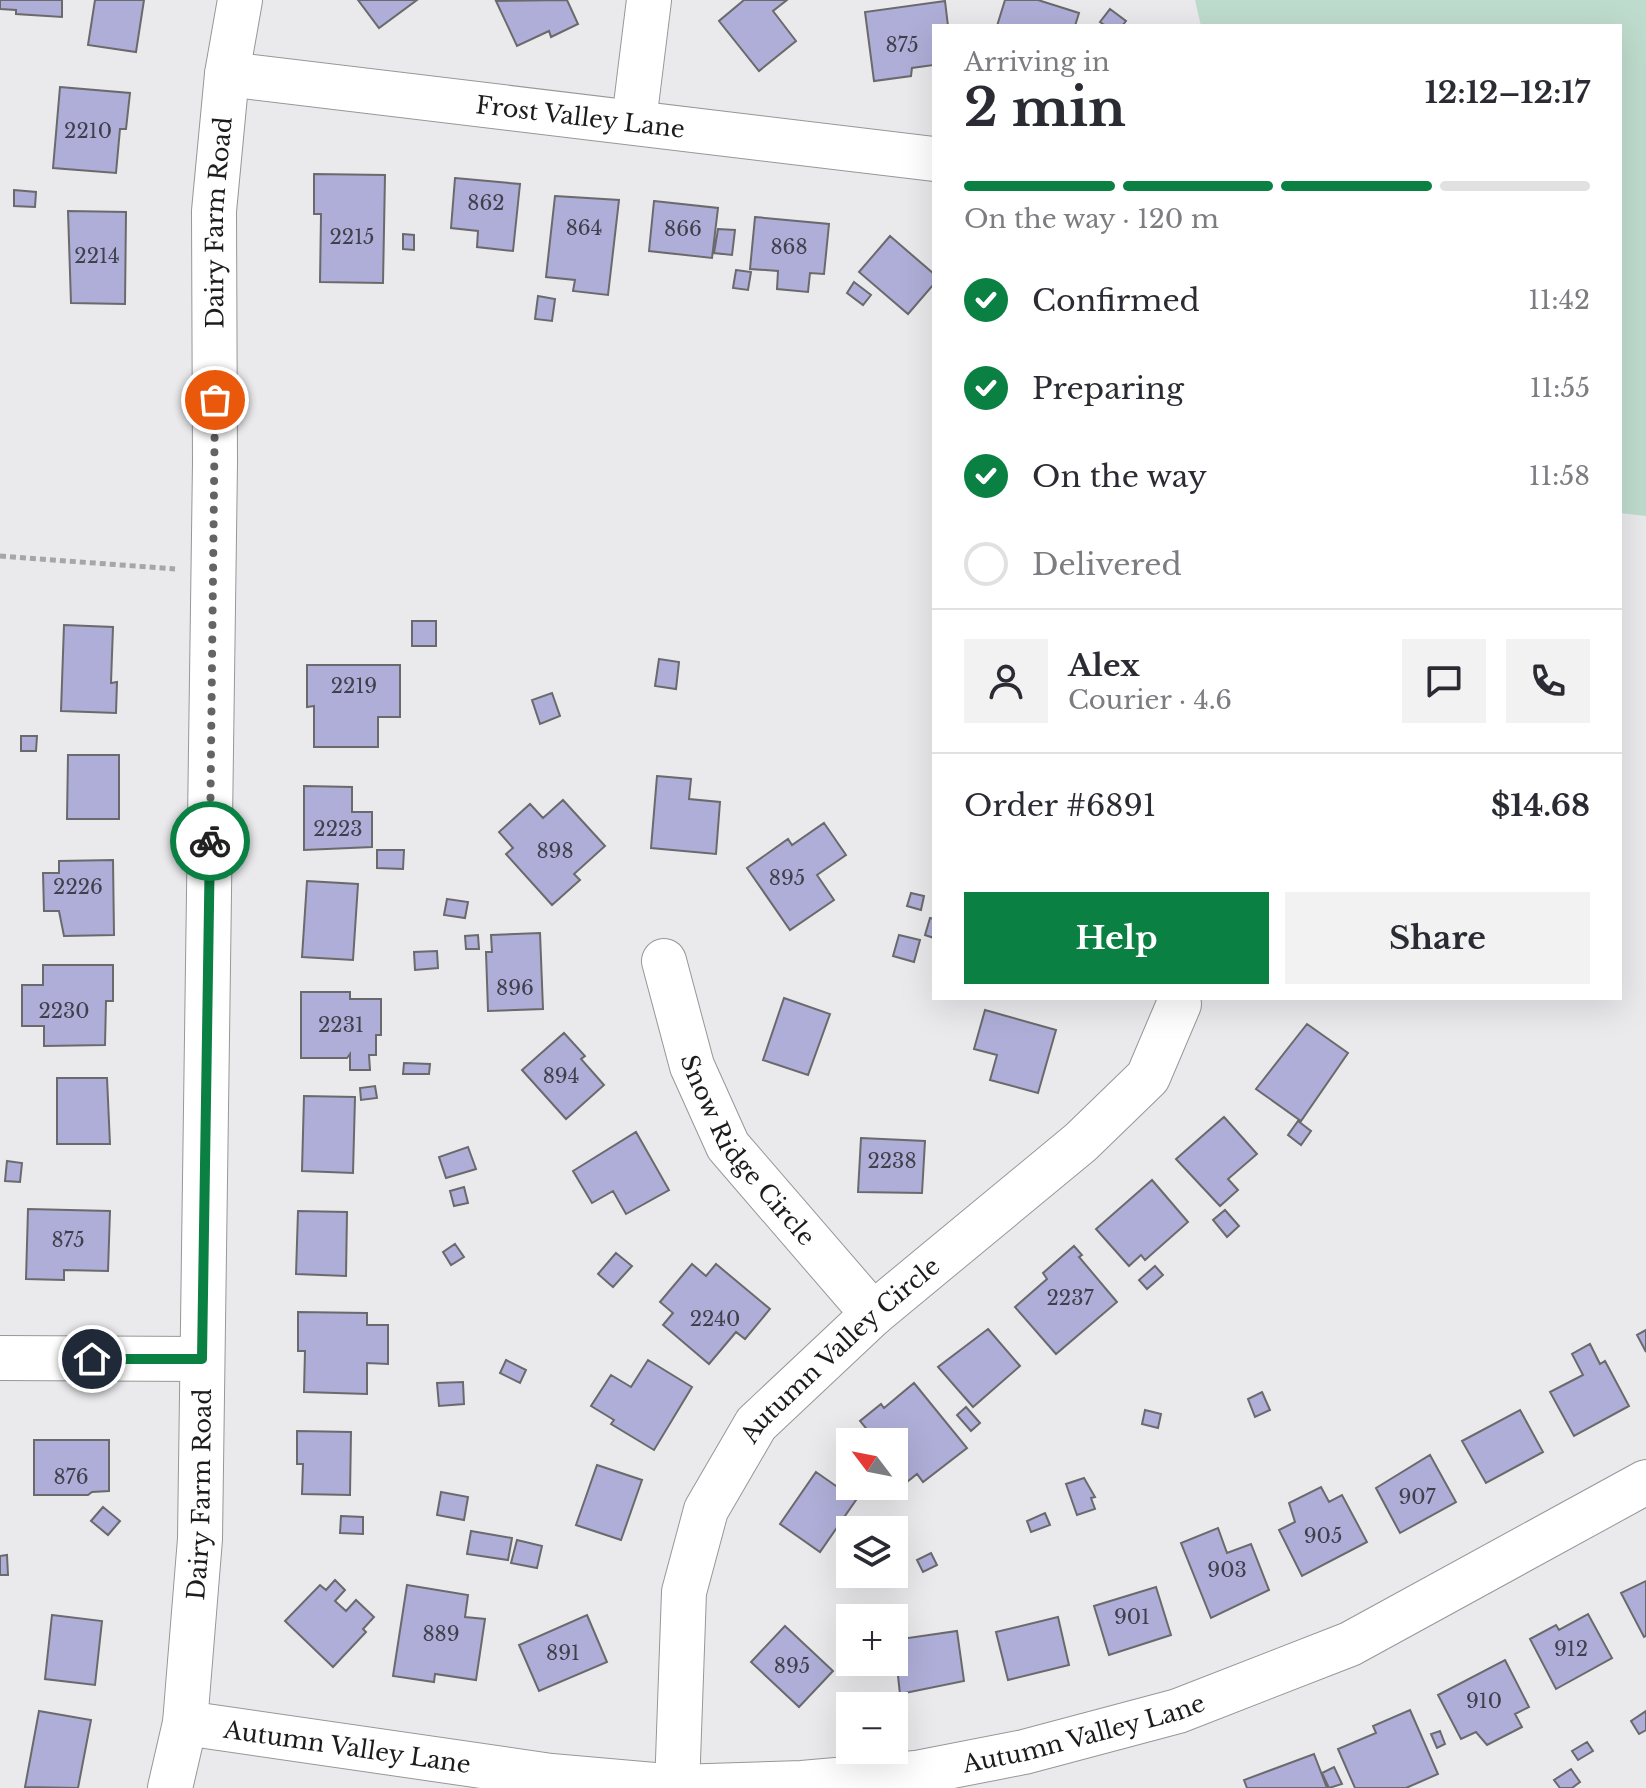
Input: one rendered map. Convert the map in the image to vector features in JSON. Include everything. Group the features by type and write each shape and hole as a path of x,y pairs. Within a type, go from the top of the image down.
{"street":[{"name":"Dairy Farm Road","path":"170,1788 185,1723 200,1539 213,572 214,211 227,74 240,0"},
{"path":"634,121 649,0"},
{"name":"Frost Valley Lane","path":"227,74 932,159"},
{"name":"Snow Ridge Circle","path":"664,961 692,1066 728,1146 873,1314"},
{"name":"Autumn Valley Circle","path":"677,1788 684,1592 706,1510 756,1424 873,1314 1081,1142 1148,1077 1179,1004"},
{"path":"0,1358 202,1359"},
{"name":"Autumn Valley Lane","path":"185,1723 551,1776 677,1788 802,1783 916,1773 1024,1752 1178,1711 1350,1644 1646,1482"}],"path":[{"path":"0,556 213,572"}],"green space":[{"path":"1195,0 1646,0 1646,516 1622,513 1622,24 1201,24"}],"building":[{"path":"0,0 62,0 62,17 16,14 16,10 0,9"},
{"path":"95,0 144,0 136,52 88,45"},
{"path":"358,0 417,0 379,28"},
{"path":"567,0 578,24 551,37 549,31 517,46 496,1"},
{"path":"744,0 787,0 773,11 796,41 759,71 719,21"},
{"path":"1005,0 1038,0 1079,13 1076,24 998,24"},
{"path":"945,1 948,24 932,24 932,65 912,68 911,76 874,81 865,12"},
{"path":"1110,9 1126,21 1124,24 1100,22"},
{"path":"60,87 130,93 126,129 120,129 116,173 53,168"},
{"path":"314,174 385,175 383,283 320,282 321,214 314,214"},
{"path":"455,178 520,184 513,251 477,247 478,231 451,228"},
{"path":"14,190 36,192 35,207 14,206"},
{"path":"555,196 619,200 608,295 573,291 575,280 546,277"},
{"path":"654,201 718,208 712,258 649,251"},
{"path":"68,211 126,212 125,304 71,303"},
{"path":"755,217 829,224 824,274 810,273 808,292 777,289 778,271 750,269"},
{"path":"718,229 735,230 732,255 714,253"},
{"path":"403,234 414,235 414,250 403,249"},
{"path":"890,236 932,272 932,286 908,314 859,272"},
{"path":"736,270 751,272 748,290 733,288"},
{"path":"854,282 871,295 863,305 847,293"},
{"path":"538,296 555,299 552,321 535,319"},
{"path":"412,621 436,621 436,646 412,646"},
{"path":"64,625 113,627 111,683 117,682 116,713 61,711"},
{"path":"659,659 679,662 676,689 655,686"},
{"path":"307,665 400,665 400,717 378,717 378,747 314,747 314,706 307,707"},
{"path":"552,693 560,716 540,724 532,700"},
{"path":"21,736 37,736 36,751 21,751"},
{"path":"68,755 119,755 119,819 67,819"},
{"path":"657,776 691,779 689,799 720,802 716,854 651,848"},
{"path":"304,786 352,787 352,812 372,812 372,847 304,850"},
{"path":"563,800 605,846 574,874 580,880 552,905 506,854 513,848 499,832 530,804 543,818"},
{"path":"824,823 846,855 817,875 834,900 790,930 747,868 788,839 792,845"},
{"path":"377,850 404,850 403,869 377,868"},
{"path":"113,860 114,935 64,936 59,911 44,911 43,873 59,873 59,861"},
{"path":"307,881 358,884 353,960 302,957"},
{"path":"911,893 924,896 921,910 907,906"},
{"path":"447,899 468,902 465,918 444,915"},
{"path":"930,918 932,918 932,937 925,935"},
{"path":"540,933 543,1009 488,1011 486,952 492,952 491,935"},
{"path":"478,935 479,949 466,949 465,936"},
{"path":"899,935 920,940 914,962 893,956"},
{"path":"437,951 438,968 415,970 414,952"},
{"path":"43,965 113,965 113,1001 106,1001 105,1045 44,1046 44,1026 22,1026 22,985 43,985"},
{"path":"301,992 350,992 350,999 381,999 381,1035 376,1035 376,1055 369,1055 370,1070 350,1070 350,1054 347,1058 301,1058"},
{"path":"784,998 830,1014 808,1075 763,1060"},
{"path":"985,1010 1056,1030 1038,1093 990,1080 997,1055 974,1049"},
{"path":"1307,1024 1348,1053 1301,1121 1256,1089"},
{"path":"564,1033 585,1056 581,1059 604,1085 566,1119 522,1070"},
{"path":"404,1063 430,1064 429,1074 403,1074"},
{"path":"57,1078 107,1078 110,1144 57,1144"},
{"path":"375,1086 377,1098 361,1100 360,1088"},
{"path":"304,1096 355,1097 353,1173 302,1171"},
{"path":"1224,1117 1257,1154 1228,1179 1238,1190 1220,1206 1176,1159"},
{"path":"1298,1121 1311,1131 1301,1145 1288,1135"},
{"path":"636,1132 669,1190 626,1214 613,1191 592,1203 573,1171"},
{"path":"861,1138 925,1141 922,1193 858,1192"},
{"path":"468,1147 476,1169 446,1178 439,1157"},
{"path":"7,1161 22,1163 20,1182 5,1181"},
{"path":"1152,1180 1188,1222 1145,1260 1141,1255 1129,1266 1096,1229"},
{"path":"464,1187 468,1203 454,1206 450,1191"},
{"path":"28,1209 110,1211 108,1271 64,1270 64,1280 26,1279"},
{"path":"1225,1210 1239,1226 1227,1237 1213,1220"},
{"path":"298,1211 347,1212 346,1276 296,1274"},
{"path":"455,1244 464,1257 451,1265 443,1252"},
{"path":"1074,1246 1082,1255 1079,1257 1117,1302 1056,1354 1015,1307 1047,1279 1043,1273"},
{"path":"616,1253 632,1266 613,1287 598,1274"},
{"path":"692,1264 706,1276 716,1264 770,1309 745,1339 736,1332 709,1364 663,1325 673,1313 660,1302"},
{"path":"1155,1266 1163,1275 1147,1289 1139,1280"},
{"path":"298,1312 367,1313 367,1325 388,1325 388,1364 367,1363 367,1394 304,1392 305,1351 298,1351"},
{"path":"988,1329 1020,1366 973,1407 938,1367"},
{"path":"1646,1330 1646,1352 1637,1335"},
{"path":"1590,1344 1600,1364 1605,1361 1629,1406 1574,1436 1550,1392 1583,1375 1572,1354"},
{"path":"506,1360 526,1370 520,1383 500,1373"},
{"path":"648,1360 692,1387 654,1450 611,1424 614,1420 591,1406 611,1375 631,1387"},
{"path":"463,1382 464,1404 439,1406 437,1383"},
{"path":"914,1383 967,1448 923,1482 917,1474 908,1481 908,1428 866,1428 860,1421 881,1404 884,1408"},
{"path":"1262,1392 1270,1410 1255,1417 1248,1399"},
{"path":"966,1407 980,1423 971,1431 957,1415"},
{"path":"1145,1410 1161,1414 1158,1428 1142,1424"},
{"path":"1520,1410 1543,1452 1486,1483 1462,1441"},
{"path":"297,1431 351,1432 350,1495 302,1494 303,1464 297,1464"},
{"path":"34,1440 109,1440 109,1491 88,1495 34,1495"},
{"path":"1430,1455 1456,1502 1400,1533 1376,1488"},
{"path":"597,1465 642,1480 621,1540 576,1525"},
{"path":"816,1472 836,1486 836,1500 856,1500 845,1516 836,1516 836,1529 820,1552 780,1524"},
{"path":"1084,1478 1095,1497 1091,1498 1095,1509 1077,1515 1066,1484"},
{"path":"1321,1487 1329,1502 1342,1495 1367,1542 1302,1576 1279,1530 1295,1522 1289,1503"},
{"path":"441,1492 468,1497 464,1520 437,1515"},
{"path":"103,1507 120,1521 108,1535 91,1521"},
{"path":"1045,1513 1050,1525 1031,1532 1027,1521"},
{"path":"341,1516 363,1517 363,1534 340,1533"},
{"path":"1218,1528 1227,1553 1251,1544 1269,1590 1211,1618 1181,1543"},
{"path":"471,1531 512,1538 508,1560 467,1554"},
{"path":"517,1540 542,1546 537,1568 511,1563"},
{"path":"931,1553 937,1565 923,1572 917,1560"},
{"path":"7,1555 8,1575 0,1575 0,1556"},
{"path":"335,1580 345,1590 335,1601 346,1611 356,1600 374,1617 363,1629 366,1632 333,1667 285,1621 320,1585 326,1590"},
{"path":"1646,1581 1646,1636 1644,1637 1621,1593"},
{"path":"407,1585 468,1595 465,1617 485,1619 476,1680 435,1674 434,1682 393,1676"},
{"path":"1156,1587 1171,1635 1109,1655 1094,1606"},
{"path":"1588,1614 1612,1658 1556,1689 1530,1639 1556,1625 1559,1630"},
{"path":"52,1615 102,1621 95,1685 45,1679"},
{"path":"587,1615 607,1662 539,1691 519,1645"},
{"path":"1058,1617 1069,1665 1008,1680 996,1632"},
{"path":"785,1626 833,1671 799,1707 751,1662"},
{"path":"957,1631 964,1681 900,1692 898,1676 908,1676 908,1638"},
{"path":"1505,1660 1529,1707 1515,1714 1522,1727 1487,1745 1476,1732 1461,1739 1438,1695"},
{"path":"1410,1710 1438,1774 1406,1788 1355,1788 1338,1749 1376,1733 1373,1726"},
{"path":"39,1711 91,1720 78,1788 25,1787"},
{"path":"1646,1711 1646,1730 1639,1734 1631,1721"},
{"path":"1440,1731 1445,1744 1437,1748 1431,1734"},
{"path":"1587,1742 1593,1751 1578,1760 1572,1751"},
{"path":"1314,1754 1327,1788 1247,1788 1244,1780"},
{"path":"1334,1767 1342,1784 1329,1788 1322,1773"},
{"path":"1571,1769 1580,1782 1572,1788 1560,1788 1554,1780"}],"way so far":[{"path":"210,841 215,400"}],"route":[{"path":"92,1359 202,1359 210,841"}]}
